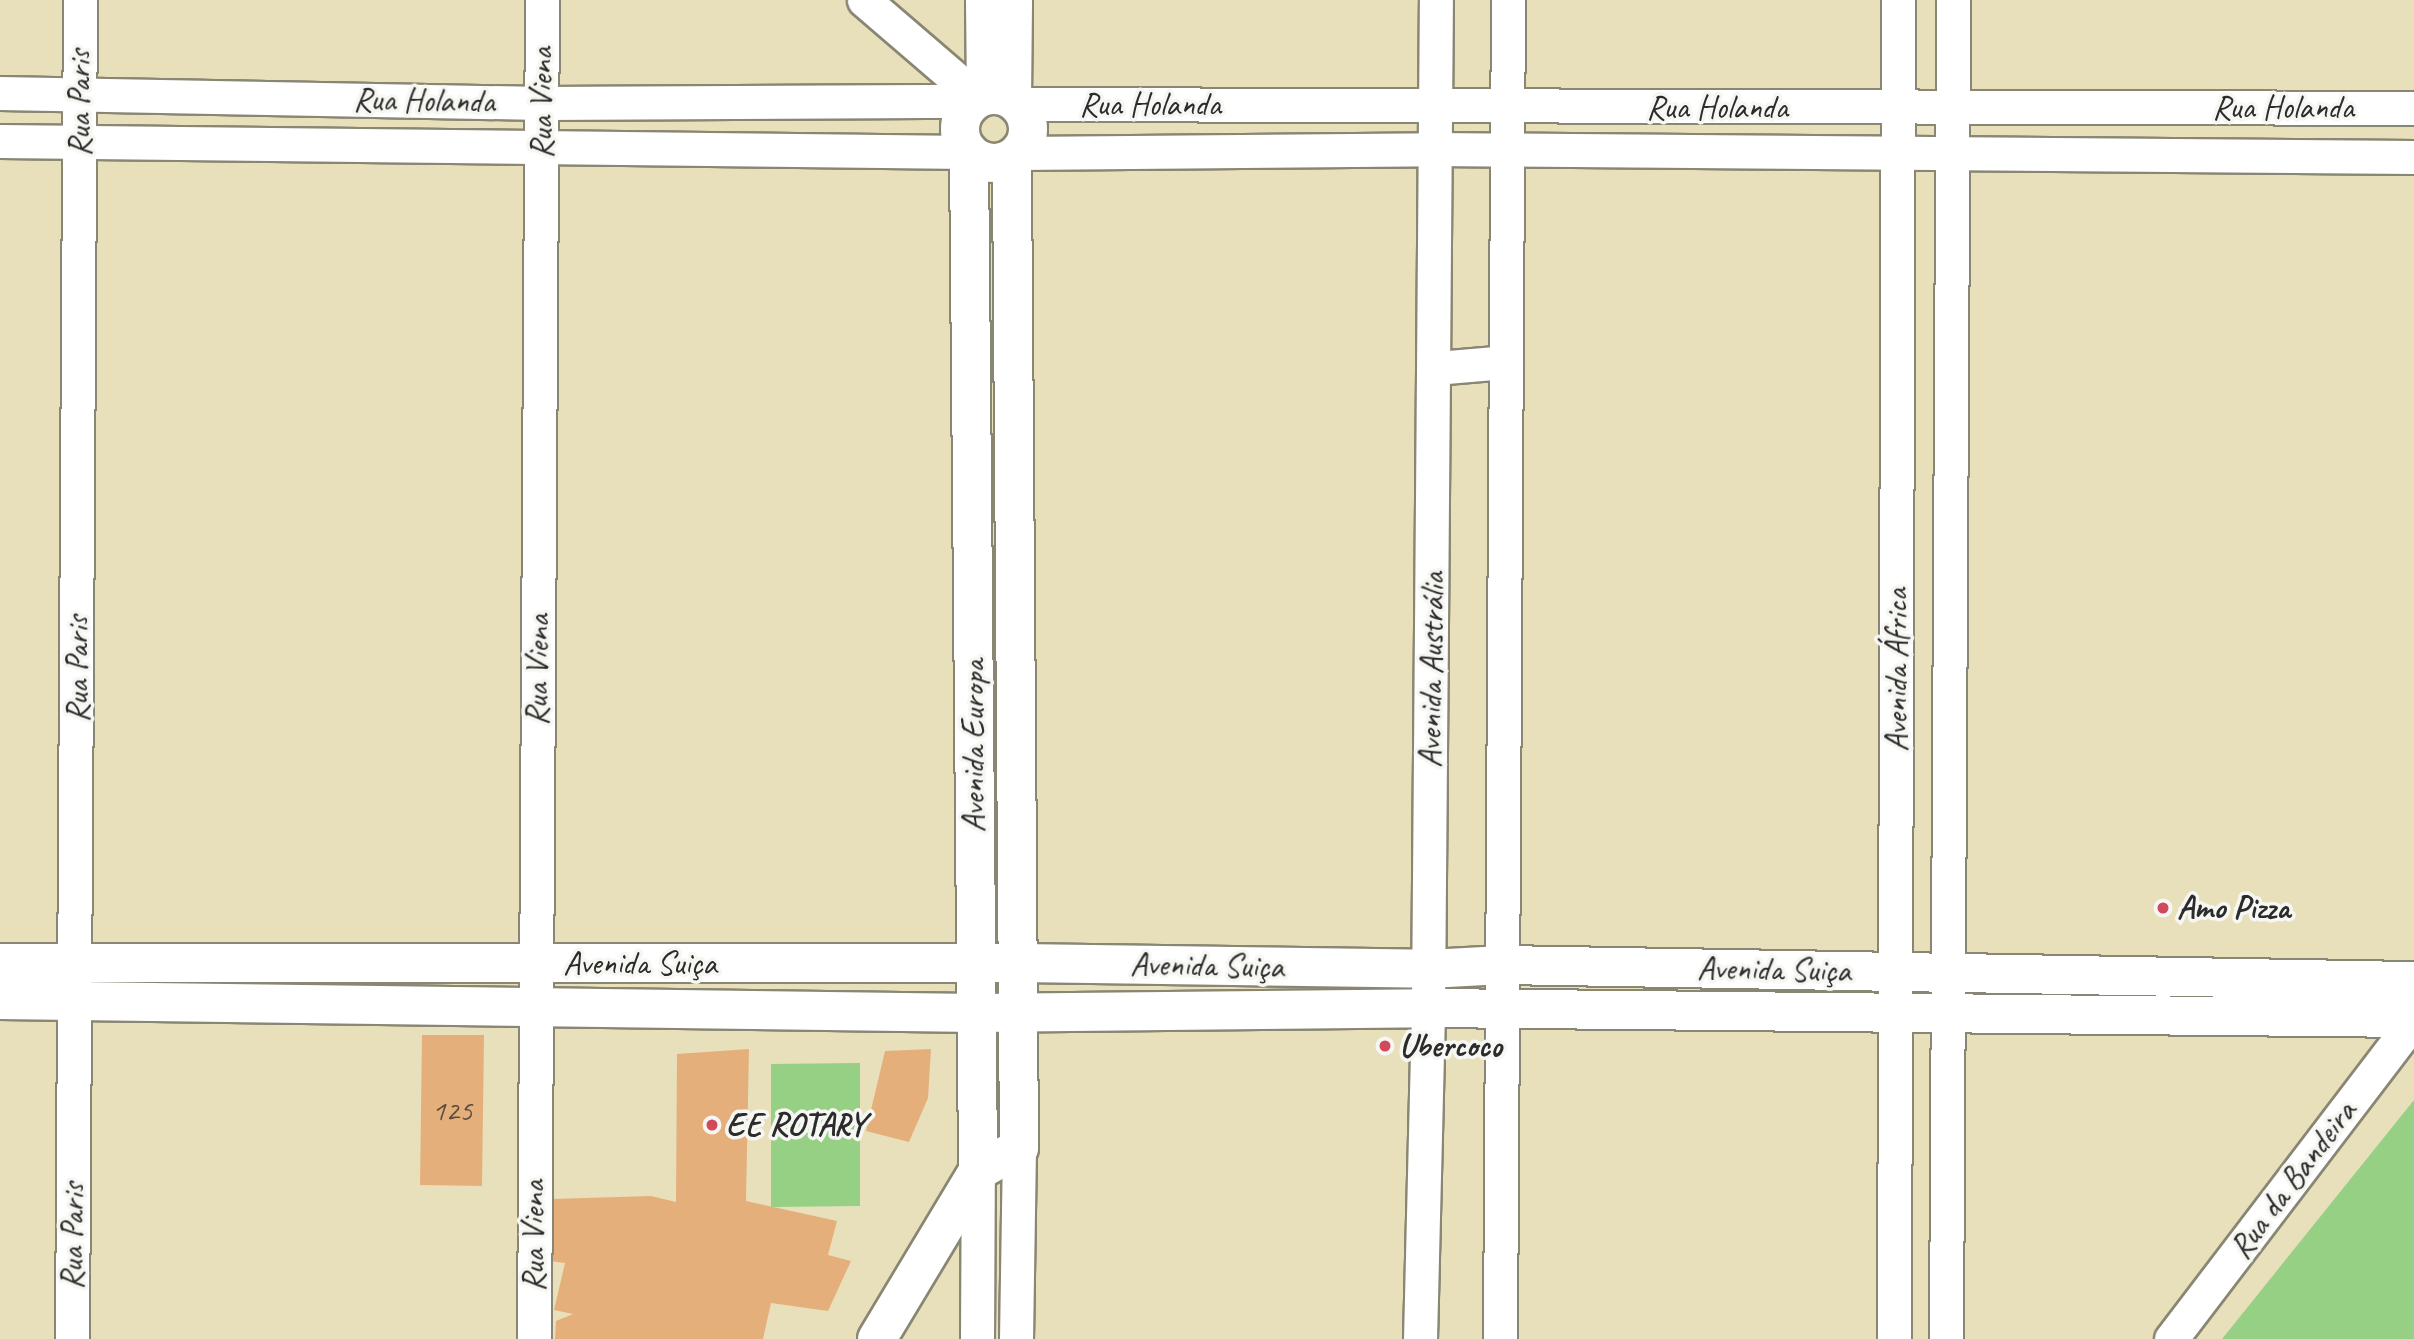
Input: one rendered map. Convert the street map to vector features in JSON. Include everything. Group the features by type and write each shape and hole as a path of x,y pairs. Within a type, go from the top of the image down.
{"main road":[{"path":"985,0 994,99"},
{"path":"994,99 1029,123 1016,156 994,164 969,152 960,125 994,99 1013,0"},
{"name":"Avenida Europa","path":"969,152 978,1171"},
{"name":"Avenida Europa","path":"1016,156 1019,1148"},
{"name":"Avenida Suiça","path":"0,963 1020,963 1429,969 1503,965 1895,972 1948,970 2414,981"},
{"name":"Avenida Suiça","path":"0,1000 977,1013 1428,1009 2414,1019"},
{"path":"877,1339 978,1171 1019,1148"}],"street":[{"name":"Rua Paris","path":"72,1339 80,0"},
{"name":"Rua Viena","path":"534,1339 533,1005 542,0"},
{"path":"864,0 994,99"},
{"name":"Avenida Austrália","path":"1420,1339 1429,969 1436,368 1436,0"},
{"path":"1500,1339 1508,0"},
{"name":"Avenida África","path":"1894,1339 1898,0"},
{"name":"Avenida África","path":"1946,1339 1953,0"},
{"name":"Rua Holanda","path":"0,93 543,103 994,99 1437,107 2414,108"},
{"name":"Rua Holanda","path":"0,141 969,152"},
{"name":"Rua Holanda","path":"1016,156 1437,149 2414,157"},
{"path":"1436,368 1506,362"},
{"path":"1897,712 1950,709"},
{"name":"Rua da Bandeira","path":"2171,1339 2414,1019"},
{"name":"Avenida Europa","path":"1016,1339 1019,1148"},
{"name":"Avenida Europa","path":"976,1339 978,1171"}],"green space":[{"name":"EE ROTARY","path":"860,1063 860,1206 771,1207 771,1064"},
{"path":"2414,1100 2414,1339 2222,1339"}],"building":[{"path":"422,1035 484,1035 482,1186 420,1185"},
{"name":"EE ROTARY","path":"749,1049 746,1201 837,1221 828,1255 851,1261 828,1311 771,1303 763,1339 555,1339 556,1321 573,1314 554,1310 565,1263 550,1261 551,1199 651,1196 676,1202 677,1054"},
{"name":"EE ROTARY","path":"931,1049 928,1098 909,1142 866,1131 885,1051"}],"place":[{"name":"Amo Pizza","path":"2163,908"},
{"name":"Ubercoco","path":"1385,1046"},
{"name":"EE ROTARY","path":"712,1125"}]}
